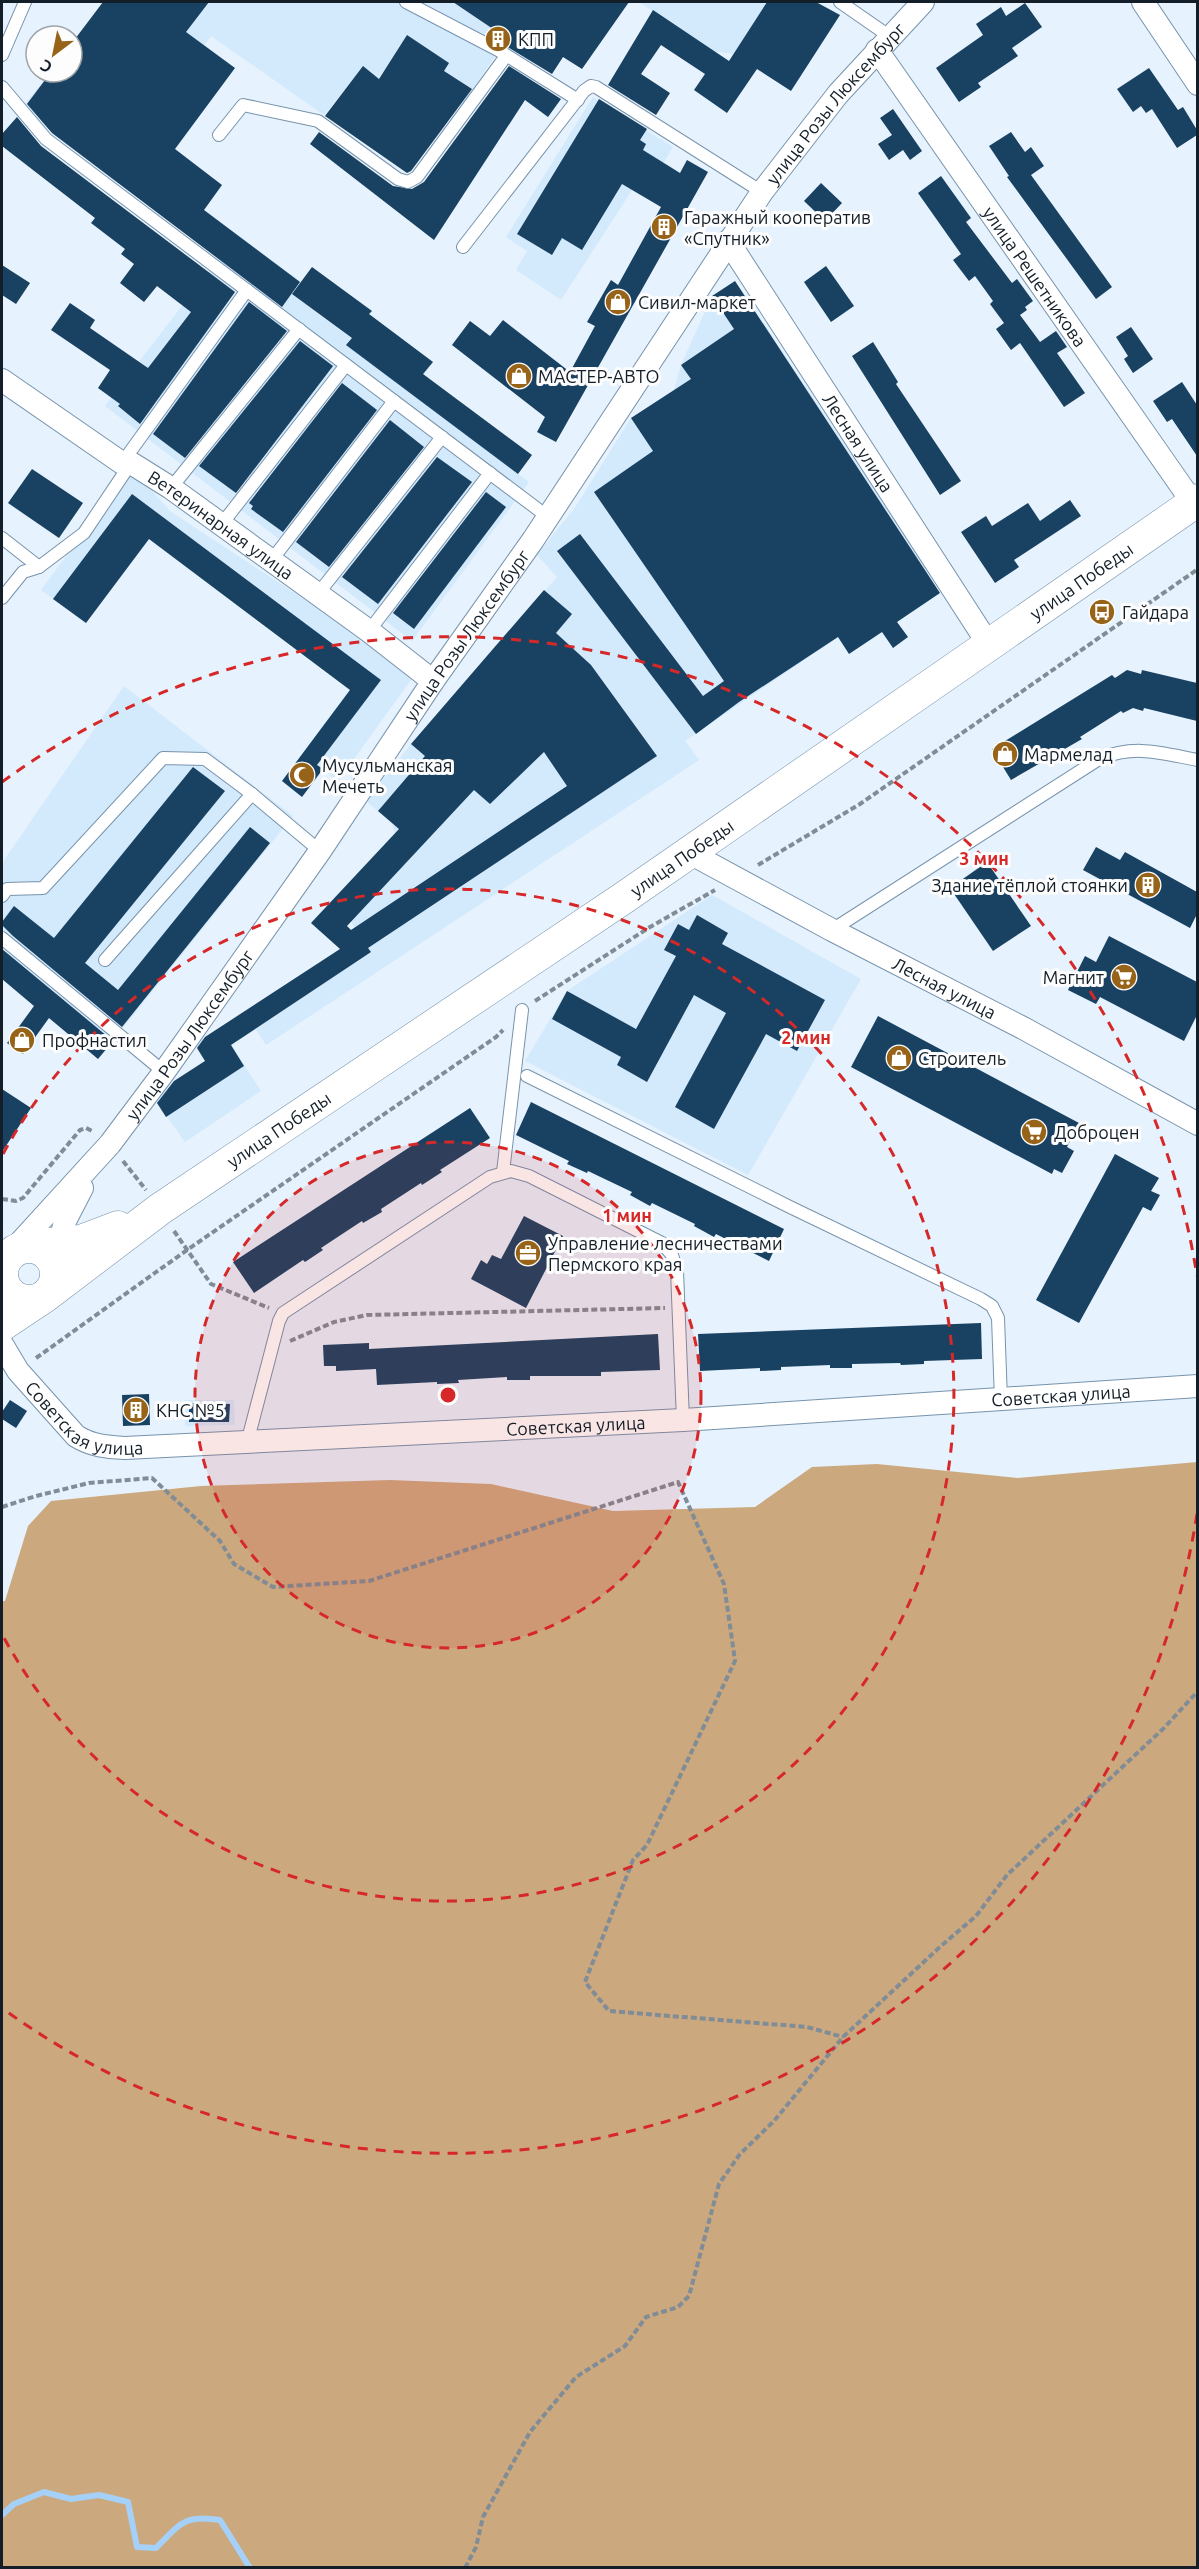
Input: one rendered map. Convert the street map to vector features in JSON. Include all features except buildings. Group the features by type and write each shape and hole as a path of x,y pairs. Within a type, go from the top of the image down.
{"street":[{"name":"улица Розы Люксембург","path":"9,1261 110,1144 164,1072 320,851 433,681 548,517 762,192 805,135 883,43 923,2"},
{"path":"1143,2 1197,84"},
{"name":"улица Решетникова","path":"883,43 1195,501"},
{"name":"Лесная улица","path":"728,241 989,645"},
{"name":"Ветеринарная улица","path":"2,380 127,463 171,488 369,631 433,681"},
{"name":"улица Победы","path":"44,1297 160,1209 688,852 1195,501"},
{"name":"Лесная улица","path":"688,852 832,930 1023,1028 1197,1124"},
{"path":"2,1325 44,1297 54,1283 57,1255 70,1208 110,1144"},
{"name":"улица Победы","path":"57,1255 160,1209"},
{"path":"44,1297 32,1301 19,1300 9,1261 39,1248 49,1255 57,1255"},
{"name":"Советская улица","path":"2,1344 10,1365 66,1427 87,1443 125,1448 683,1420 1197,1386"}],"lane":[{"path":"2,55 25,2"},
{"path":"406,2 506,56 578,100"},
{"path":"840,2 883,43"},
{"path":"219,135 243,105 318,121 398,179 408,182 417,177 506,56"},
{"path":"2,87 46,139 548,517"},
{"path":"463,247 587,88 596,87 762,192"},
{"path":"2,598 23,572 39,567 84,533 127,463 247,290"},
{"path":"171,488 299,329"},
{"path":"220,525 346,365"},
{"path":"271,561 394,401"},
{"path":"317,595 442,437"},
{"path":"369,631 490,473"},
{"path":"2,538 39,567"},
{"path":"832,930 1099,759 1118,751 1138,749 1197,760"},
{"path":"2,896 7,889 43,888 163,758 205,759 252,794 320,851"},
{"path":"105,960 252,794"},
{"path":"2,938 164,1072"},
{"path":"503,1172 522,1010"},
{"path":"526,1076 992,1306 998,1318 1001,1400"},
{"path":"248,1443 279,1321 288,1309 490,1177 503,1172 529,1176 662,1243 672,1255 677,1271 683,1420"}],"path":[{"path":"10,1365 187,1250 496,1037 522,1010 650,927 860,804 1197,569"},
{"path":"273,1349 350,1317 679,1308"},
{"path":"2,1507 36,1496 89,1484 152,1478 220,1541 234,1564 273,1587 369,1581 678,1482 724,1584 735,1661 646,1845 633,1860 585,1982 609,2011 807,2027 843,2037"},
{"path":"465,2568 476,2547 483,2517 530,2432 576,2377 625,2346 646,2317 678,2307 689,2296 719,2184 740,2154 774,2121 843,2037 976,1916 1007,1875 1164,1728 1197,1691"}],"shaded area":[{"path":"103,2 486,2 477,18 507,38 461,107 390,62 378,78 363,67 324,115 211,36 129,149 204,210 301,282 292,294 351,338 433,362 424,375 518,474 529,482 412,641 105,406 218,259 230,267 21,109 41,84 84,84 84,27"},
{"path":"639,2 767,2 734,54 712,51"},
{"path":"593,97 673,147 643,196 632,190 561,300 516,270 527,251 506,237"},
{"path":"735,281 931,574 685,741 699,760 266,1045 245,1012 360,936 344,910 322,933 311,923 395,833 392,823 366,801 411,744 557,577 537,555 576,506 631,418 674,390 681,365 712,296"},
{"path":"132,468 170,511 416,673 338,781 302,754 350,689 149,539 86,623 41,590"},
{"path":"124,686 293,816 98,1059 2,979 2,863"},
{"path":"712,895 861,979 748,1175 525,1061 567,991"},
{"path":"220,1028 261,1091 185,1142 152,1095 205,1061 195,1044"},
{"path":"184,1400 234,1400 235,1425 185,1426"},
{"path":"1197,1462 1197,2567 2,2567 2,1601 5,1601 28,1526 51,1501 201,1486 390,1480 491,1484 613,1511 755,1507 812,1467 877,1464 1018,1478"}],"waterway":[{"path":"2,2515 14,2504 44,2492 71,2499 99,2495 128,2502 137,2547 156,2548 177,2527 190,2520 198,2518 220,2520 250,2568"}],"place":[{"name":"КПП","path":"498,39"},
{"name":"Гаражный кооператив «Спутник»","path":"664,227"},
{"name":"Сивил-маркет","path":"618,302"},
{"name":"МАСТЕР-АВТО","path":"519,376"},
{"name":"Гайдара","path":"1102,612"},
{"name":"Мармелад","path":"1005,754"},
{"name":"Мусульманская Мечеть","path":"302,775"},
{"name":"Здание тёплой стоянки","path":"1148,885"},
{"name":"Магнит","path":"1124,977"},
{"name":"Профнастил","path":"22,1040"},
{"name":"Строитель","path":"899,1058"},
{"name":"Доброцен","path":"1034,1132"},
{"name":"Управление лесничествами Пермского края","path":"528,1253"},
{"name":"КНС №5","path":"136,1410"}]}
